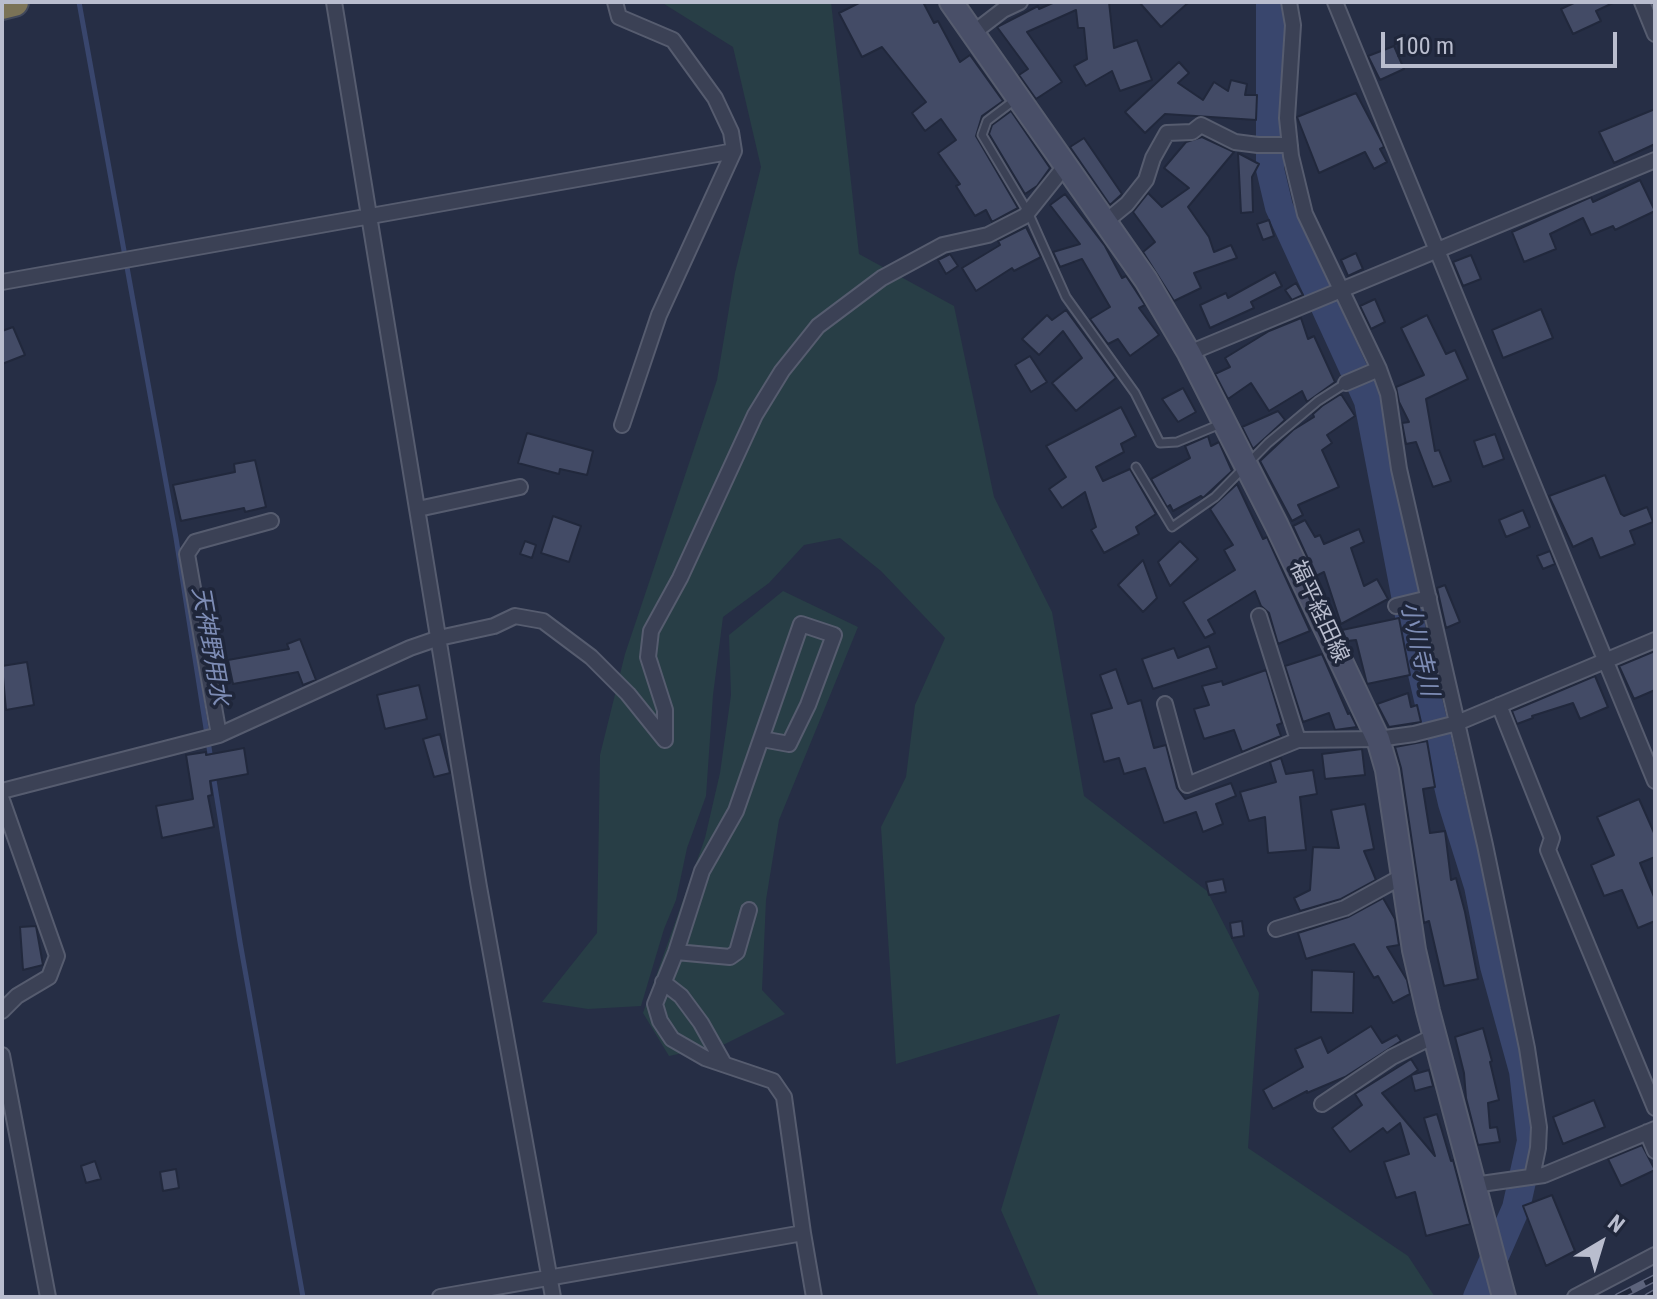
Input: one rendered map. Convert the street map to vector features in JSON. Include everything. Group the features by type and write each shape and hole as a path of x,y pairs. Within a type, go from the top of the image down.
{"highway":[{"path":"2,5 14,2"}],"main road":[{"name":"福平経田線","path":"951,2 1146,280 1189,353 1378,739 1387,770 1414,950 1504,1297"}],"street":[{"path":"334,2 479,887 553,1297"},
{"path":"615,2 619,17 673,40 715,98 731,132 734,151 659,315 622,425"},
{"path":"973,33 1003,10 1020,2"},
{"path":"1289,2 1293,25 1287,118 1290,145 1305,214 1336,292 1379,369 1388,394 1399,469 1485,845 1534,1094 1538,1148 1532,1177"},
{"path":"1335,2 1655,781"},
{"path":"1642,2 1655,34"},
{"path":"1105,222 1127,204 1146,180 1153,158 1167,133 1192,132 1201,125 1235,142 1290,145"},
{"path":"2,282 734,151"},
{"path":"1189,353 1655,160"},
{"path":"2,791 219,735 410,648 494,626 515,616 543,621 591,657 628,694 665,740 665,710 648,657 651,631 680,578 755,415 782,371 818,326 882,278 943,245 988,235 1028,212 1065,166"},
{"path":"1346,383 1379,369"},
{"path":"418,509 520,487"},
{"path":"219,735 187,554 195,542 271,521"},
{"path":"1396,606 1429,598"},
{"path":"1259,616 1298,740"},
{"path":"762,739 789,744 808,705 834,635 801,624 736,811 702,871 676,952 655,1004 660,1021 672,1039 705,1058 773,1081 784,1097 814,1297"},
{"path":"1165,704 1187,785 1298,740 1378,739 1457,723 1655,640"},
{"path":"1499,705 1552,838 1548,850 1655,1108"},
{"path":"2,800 57,956 49,977 17,996 2,1011"},
{"path":"1276,929 1345,908 1403,876"},
{"path":"676,952 730,957 737,952 749,910"},
{"path":"663,982 681,996 701,1023 724,1064"},
{"path":"1322,1104 1392,1057 1434,1036"},
{"path":"2,1055 48,1297"},
{"path":"1477,1194 1544,1175 1651,1130 1655,1151"},
{"path":"440,1297 803,1233"},
{"path":"1575,1297 1655,1255"}],"lane":[{"path":"1018,97 987,121 982,135 1028,212 1066,297 1135,393 1160,443 1177,442 1224,422"},
{"path":"1136,467 1172,527 1215,497 1318,401 1346,383"}],"shaded area":[{"path":"661,2 831,2 859,254 954,306 994,497 1052,612 1084,796 1207,891 1259,993 1248,1148 1408,1256 1435,1297 1039,1297 1001,1210 1060,1014 896,1064 881,827 906,777 915,705 945,638 881,571 840,538 804,545 769,583 723,617 713,695 706,796 687,848 676,900 641,1006 588,1009 542,1002 597,933 600,755 625,654 717,380 735,273 761,167 733,47"},
{"path":"783,591 858,627 779,820 766,900 762,990 785,1014 725,1044 669,1056 643,1013 705,838 720,773 731,695 729,635"}],"building":[{"path":"861,2 923,2 934,23 938,21 960,62 970,55 1003,101 982,116 976,136 1018,208 992,222 986,210 975,216 956,186 960,184 938,153 956,140 941,119 925,131 912,113 926,102 882,47 862,57 839,13"},
{"path":"1055,2 1109,2 1114,48 1137,40 1152,80 1120,91 1112,71 1086,86 1074,66 1087,59 1084,28 1078,28 1076,10 1027,32 1062,82 1036,99 1019,75 1028,69 997,27 1038,6 1039,9"},
{"path":"1139,2 1189,2 1161,27"},
{"path":"1576,2 1615,2 1596,11 1601,21 1573,34 1561,9"},
{"path":"1394,46 1404,69 1380,80 1368,56"},
{"path":"1179,62 1189,73 1178,83 1203,100 1214,82 1228,91 1231,80 1247,84 1245,95 1257,95 1256,120 1165,114 1145,133 1125,112"},
{"path":"1356,93 1383,144 1384,147 1380,149 1387,162 1374,169 1365,152 1319,173 1297,117"},
{"path":"1655,109 1655,144 1614,163 1599,132"},
{"path":"1011,111 1050,168 1037,186 1025,194 989,134 992,125"},
{"path":"1202,137 1234,152 1188,207 1209,237 1214,252 1231,245 1237,258 1194,273 1201,288 1174,301 1143,252 1155,242 1133,212 1148,193 1162,207 1189,188 1164,168 1186,142"},
{"path":"1084,138 1122,194 1110,205 1070,147"},
{"path":"1238,153 1259,164 1252,177 1253,212 1241,213"},
{"path":"1640,180 1655,211 1615,230 1613,226 1591,235 1583,218 1550,234 1556,249 1524,262 1512,232 1591,197 1593,202"},
{"path":"1065,194 1105,246 1122,278 1126,276 1134,288 1145,305 1139,308 1159,335 1130,356 1118,339 1108,344 1090,319 1110,307 1082,259 1060,267 1053,252 1080,244 1050,205"},
{"path":"1269,220 1274,236 1263,240 1257,224"},
{"path":"1026,227 1041,257 1014,271 1012,268 976,291 962,268 1000,245 998,241"},
{"path":"1356,253 1363,269 1348,276 1341,260"},
{"path":"950,254 958,266 946,274 938,260"},
{"path":"1471,255 1481,279 1463,286 1453,262"},
{"path":"1275,272 1282,286 1251,302 1254,308 1210,328 1200,305 1226,293 1228,298"},
{"path":"1296,283 1303,295 1292,300 1285,290"},
{"path":"1375,299 1385,322 1371,329 1360,306"},
{"path":"1541,309 1553,338 1503,358 1492,330"},
{"path":"1066,310 1116,378 1076,411 1052,383 1082,358 1063,331 1039,355 1022,339 1047,315 1052,320"},
{"path":"1427,315 1446,354 1455,350 1468,379 1426,399 1435,451 1439,450 1451,481 1433,487 1416,442 1406,444 1402,423 1409,422 1399,402 1396,387 1424,375 1401,328"},
{"path":"1301,318 1308,339 1314,336 1335,382 1307,402 1302,391 1269,411 1251,383 1228,399 1215,374 1230,367 1225,358 1269,331"},
{"path":"13,327 25,355 2,364 2,331"},
{"path":"1030,356 1047,382 1031,392 1015,365"},
{"path":"1183,388 1196,412 1178,422 1162,399"},
{"path":"1341,394 1355,416 1327,435 1332,443 1322,450 1339,487 1298,505 1303,515 1292,521 1260,461 1293,430 1314,417 1313,414 1322,406"},
{"path":"1121,407 1136,436 1121,444 1124,452 1096,467 1103,481 1130,469 1156,514 1136,527 1139,534 1104,553 1091,530 1096,527 1085,492 1062,508 1049,489 1066,477 1046,446"},
{"path":"1278,411 1285,420 1253,449 1242,427"},
{"path":"527,433 593,451 587,475 560,469 559,474 518,463"},
{"path":"1495,434 1504,459 1483,467 1474,441"},
{"path":"1208,436 1211,446 1219,442 1232,471 1203,498 1201,496 1173,511 1170,505 1167,507 1151,479 1190,458 1185,446"},
{"path":"255,460 266,507 245,512 244,508 181,521 173,485 235,472 234,464"},
{"path":"1605,475 1621,514 1624,516 1647,507 1653,522 1630,531 1635,544 1600,558 1592,538 1573,547 1549,496"},
{"path":"1237,484 1263,539 1267,537 1310,631 1278,644 1269,613 1261,606 1255,591 1208,620 1215,633 1205,638 1183,602 1235,570 1224,550 1233,545 1210,509"},
{"path":"1523,510 1530,527 1506,537 1499,520"},
{"path":"553,516 581,526 569,562 541,553"},
{"path":"1305,520 1315,537 1320,535 1324,544 1359,529 1364,542 1351,548 1364,586 1377,579 1388,599 1341,624 1324,572 1316,576 1293,526"},
{"path":"525,541 536,545 532,558 520,554"},
{"path":"1180,541 1198,559 1170,586 1158,562"},
{"path":"1550,551 1555,564 1543,569 1537,556"},
{"path":"1143,560 1157,598 1143,612 1118,585"},
{"path":"1445,585 1460,622 1446,628 1437,588"},
{"path":"1399,618 1410,675 1367,684 1356,640 1347,641 1342,630"},
{"path":"300,639 316,680 303,685 298,672 233,684 228,660 289,649 287,644"},
{"path":"1209,646 1217,668 1153,689 1142,659 1174,648 1178,658"},
{"path":"1655,651 1655,690 1634,699 1619,666"},
{"path":"1322,654 1348,714 1357,727 1335,730 1329,713 1303,722 1285,666"},
{"path":"27,662 34,705 6,710 2,666"},
{"path":"1116,669 1128,704 1141,700 1154,748 1166,745 1177,788 1185,799 1231,783 1236,796 1216,804 1223,824 1203,832 1196,812 1164,823 1145,768 1124,774 1119,758 1104,762 1091,714 1112,708 1100,675"},
{"path":"1266,670 1282,723 1277,725 1281,736 1242,752 1234,730 1204,739 1194,709 1209,705 1202,686 1222,681 1223,685"},
{"path":"1595,676 1608,707 1580,719 1573,703 1517,724 1512,711"},
{"path":"419,685 427,719 385,729 377,695"},
{"path":"1408,693 1411,707 1417,705 1421,722 1389,727 1377,704"},
{"path":"440,734 450,773 434,777 423,739"},
{"path":"1427,741 1435,787 1423,789 1430,833 1445,831 1451,880 1456,878 1478,979 1444,986 1429,921 1424,923 1401,768 1395,747"},
{"path":"244,748 248,774 210,781 212,795 208,796 214,827 162,838 156,806 193,799 186,755"},
{"path":"1362,749 1365,775 1325,779 1322,754"},
{"path":"1281,758 1286,774 1313,770 1317,794 1300,797 1306,850 1268,853 1265,817 1249,821 1240,792 1276,782 1270,762"},
{"path":"1639,799 1655,835 1655,857 1640,863 1655,899 1655,921 1638,928 1622,890 1604,896 1591,865 1614,855 1597,817"},
{"path":"1365,804 1374,849 1364,851 1376,880 1341,899 1300,911 1294,898 1310,890 1313,847 1339,848 1331,810"},
{"path":"1223,879 1226,892 1209,895 1206,882"},
{"path":"1383,898 1395,919 1399,945 1387,947 1407,980 1410,994 1393,1003 1354,944 1306,959 1298,933 1348,917"},
{"path":"1242,921 1244,936 1232,938 1230,923"},
{"path":"36,926 43,965 23,970 20,927"},
{"path":"1312,970 1354,972 1353,1013 1311,1012"},
{"path":"1371,1026 1382,1043 1397,1035 1401,1041 1345,1077 1307,1091 1273,1109 1263,1090 1303,1067 1295,1049 1321,1037 1328,1053"},
{"path":"1483,1028 1499,1100 1488,1103 1490,1128 1497,1127 1500,1142 1478,1145 1455,1037"},
{"path":"1411,1059 1418,1070 1382,1093 1435,1156 1424,1118 1437,1114 1470,1224 1426,1236 1415,1192 1396,1198 1384,1162 1409,1154 1400,1123 1387,1133 1383,1128 1350,1152 1332,1128 1362,1105 1355,1094"},
{"path":"1429,1070 1433,1086 1415,1091 1411,1075"},
{"path":"1594,1100 1605,1127 1563,1144 1553,1117"},
{"path":"1642,1145 1655,1170 1621,1186 1608,1159"},
{"path":"95,1161 101,1179 86,1183 81,1166"},
{"path":"176,1169 179,1188 163,1191 160,1172"},
{"path":"1552,1195 1575,1251 1546,1266 1523,1206"}],"waterway":[{"name":"天神野用水","path":"79,2 176,538 211,760"},
{"name":"小川寺川","path":"1270,2 1270,169 1279,207 1368,401 1411,626 1452,803 1478,886 1494,966 1523,1071 1531,1141 1516,1208 1477,1297"},
{"name":"天神野用水","path":"213,774 303,1297"}],"railway":[{"path":"1618,1297 1655,1278"},
{"path":"1648,1297 1655,1293"}]}
